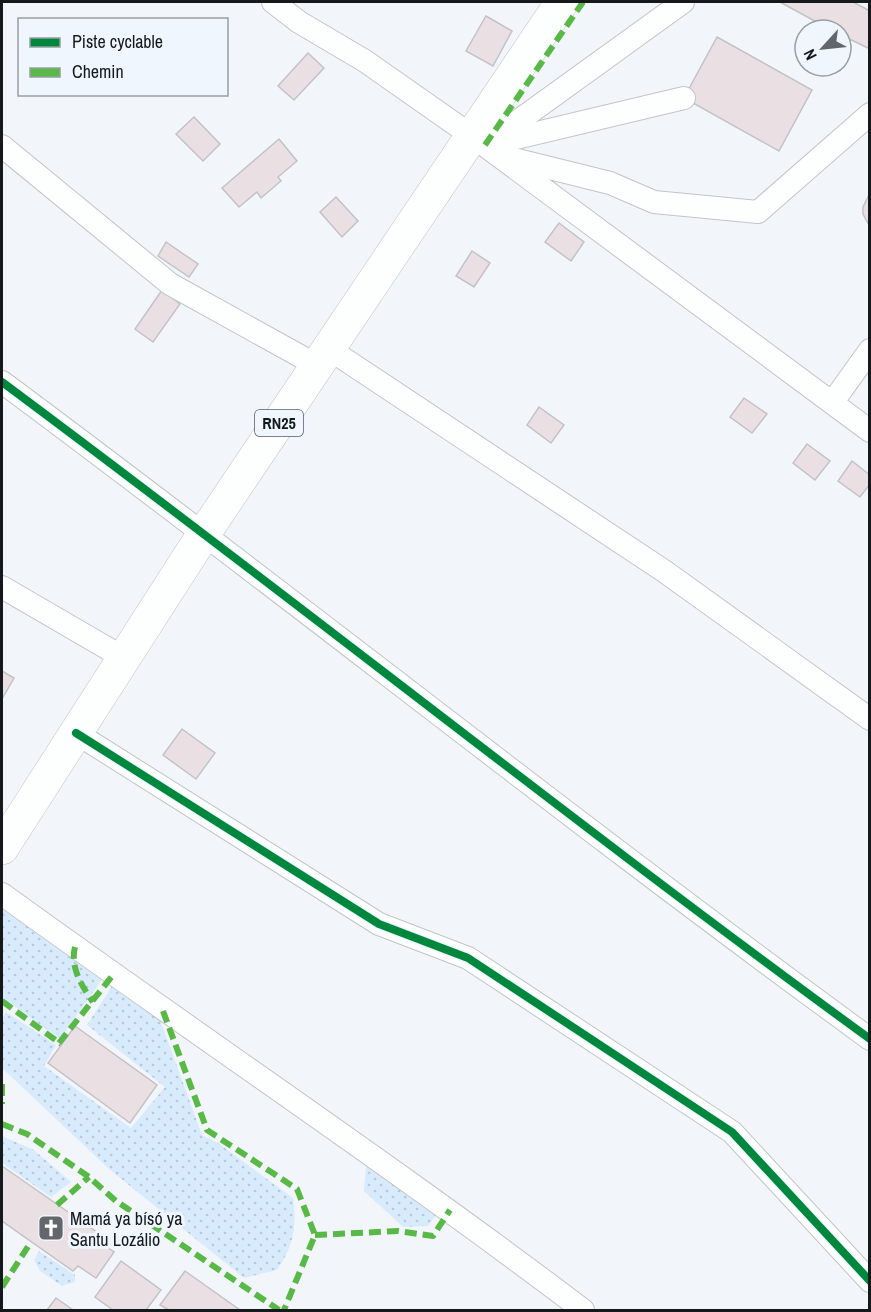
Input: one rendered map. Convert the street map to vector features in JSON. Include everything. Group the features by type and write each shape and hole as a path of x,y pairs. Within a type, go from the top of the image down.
{"main road":[{"name":"RN25","path":"2,848 205,532 323,357 485,145 562,2"}],"street":[{"path":"273,2 299,22 365,61 485,145 870,431"},
{"path":"485,145 683,2"},
{"path":"485,145 684,98"},
{"path":"485,145 610,183 654,202 758,212 870,114"},
{"path":"2,146 170,284 323,357 664,570 870,719"},
{"path":"832,403 870,350"},
{"path":"2,382 205,532 730,937 870,1039"},
{"path":"2,587 124,658"},
{"path":"76,733 379,924 468,958 732,1132 870,1281"},
{"path":"2,894 163,1011 450,1210 583,1311"}],"shaded area":[{"path":"2,905 103,978 60,1039 2,997"},
{"path":"114,983 158,1014 202,1135 218,1143 293,1198 295,1218 293,1236 277,1270 244,1278 109,1169 2,1068 2,1018 6,1012 56,1045 44,1066 131,1128 165,1087 87,1025"},
{"path":"2,1136 34,1150 71,1182 51,1197 2,1163"},
{"path":"366,1166 436,1215 428,1226 403,1227 364,1191"},
{"path":"39,1251 75,1275 75,1282 62,1286 40,1271 34,1260"}],"building":[{"path":"780,2 853,2 870,11 870,49 853,41 853,18 809,18"},
{"path":"486,16 512,31 493,66 466,51"},
{"path":"717,37 812,90 779,151 684,98"},
{"path":"308,53 324,68 294,100 278,86"},
{"path":"194,117 220,144 203,161 176,134"},
{"path":"279,139 297,161 278,177 281,181 261,198 257,192 239,207 222,188"},
{"path":"869,195 870,227 863,214 863,207"},
{"path":"336,197 358,221 342,237 320,212"},
{"path":"559,223 584,242 571,261 545,242"},
{"path":"166,242 198,264 189,277 158,256"},
{"path":"472,251 490,263 474,287 456,276"},
{"path":"162,290 180,304 153,342 135,329"},
{"path":"744,398 767,414 752,433 730,417"},
{"path":"539,407 564,425 551,443 527,425"},
{"path":"807,444 830,461 815,480 793,463"},
{"path":"852,461 870,475 870,484 860,497 838,481"},
{"path":"2,671 14,678 2,699"},
{"path":"182,729 215,753 196,779 163,755"},
{"path":"75,1026 157,1085 130,1123 48,1063"},
{"name":"Mamá ya bísó ya Santu Lozálio","path":"2,1166 101,1235 97,1240 114,1252 96,1278 78,1266 73,1271 2,1221"},
{"path":"121,1261 161,1290 146,1310 113,1310 95,1297"},
{"path":"185,1271 240,1310 169,1310 160,1305"},
{"path":"56,1298 73,1310 47,1310"}],"marked path":[{"path":"485,145 583,2"},
{"path":"75,947 75,969 93,1002"},
{"path":"59,1043 113,975"},
{"path":"2,1001 61,1044"},
{"path":"163,1011 207,1130 297,1189 315,1235 284,1310"},
{"path":"2,1084 2,1104"},
{"path":"2,1124 27,1134 89,1177 116,1201 279,1310"},
{"path":"57,1205 89,1177"},
{"path":"315,1235 398,1231 433,1236 450,1210"},
{"path":"2,1287 31,1242"}],"cycle path":[{"path":"2,382 651,876 870,1039"},
{"path":"76,733 379,924 468,958 732,1132 870,1281"}],"place":[{"name":"Mamá ya bísó ya Santu Lozálio","path":"51,1228"}]}
